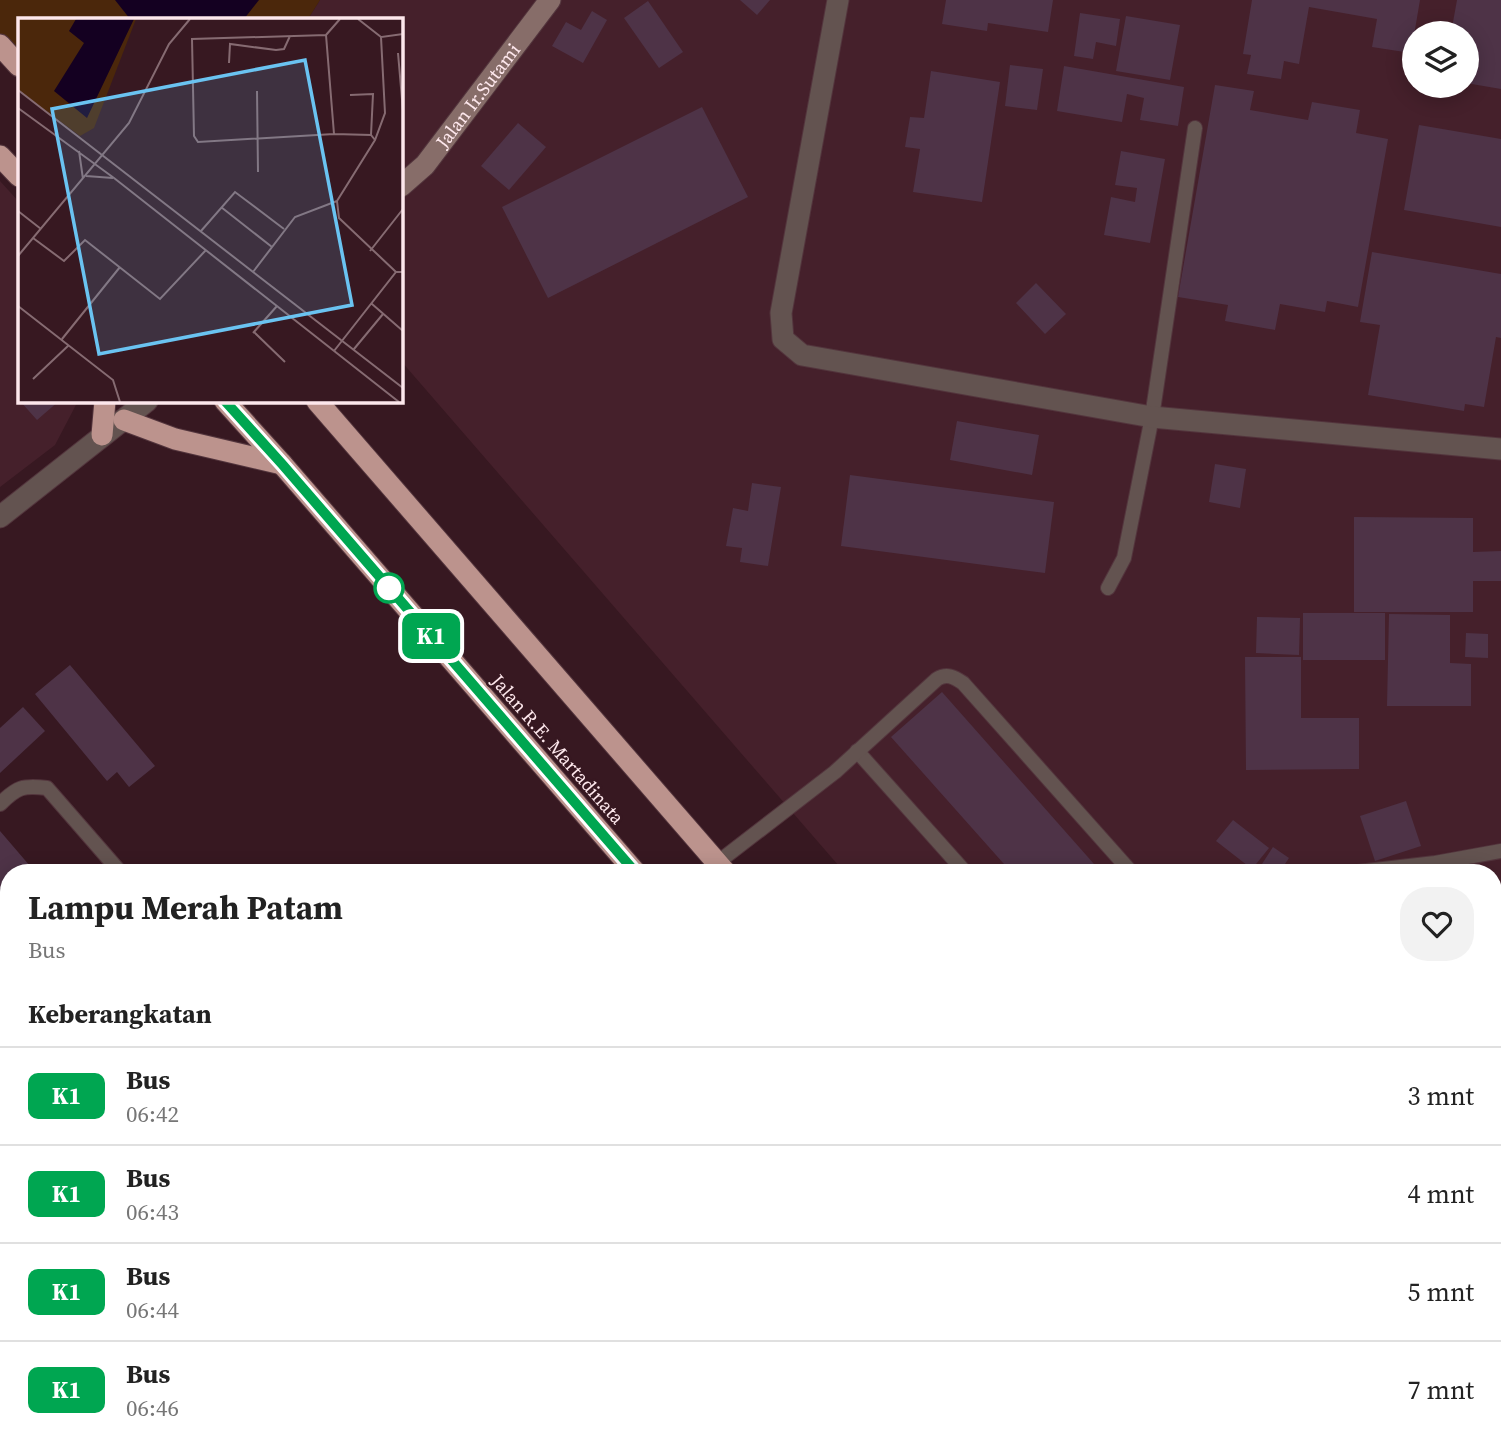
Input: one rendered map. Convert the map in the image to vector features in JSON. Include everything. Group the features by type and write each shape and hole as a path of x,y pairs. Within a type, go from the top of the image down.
{"highway":[{"path":"0,45 18,65"},
{"path":"0,156 18,175"},
{"path":"102,435 105,402"},
{"name":"Jalan R.E. Martadinata","path":"226,402 628,864"},
{"path":"318,402 718,864"},
{"path":"124,420 175,439 282,464"}],"street":[{"name":"Jalan Ir.Sutami","path":"402,185 425,164 550,0"},
{"path":"838,0 781,313 783,339 802,355 1152,417 1501,449"},
{"path":"0,517 147,402"}],"lane":[{"path":"1108,588 1124,558 1152,417 1195,128"},
{"path":"726,864 835,772 943,675 953,676 963,683 1124,864"},
{"path":"857,751 958,864"},
{"path":"0,803 10,794 28,786 47,788 113,864"},
{"path":"1426,864 1501,851"}],"shaded area":[{"path":"0,0 320,0 309,18 18,18 18,65 0,45"},
{"path":"115,0 259,0 245,18 129,18"},
{"path":"320,0 1501,0 1501,864 837,864 402,362 402,18 309,18"},
{"path":"0,181 18,201 18,402 77,402 55,445 0,487"}],"building":[{"path":"740,0 770,0 757,15"},
{"path":"946,0 1053,0 1048,32 988,23 987,31 942,24"},
{"path":"1252,0 1420,0 1416,21 1402,21 1402,52 1372,47 1377,19 1309,7 1299,64 1284,61 1281,79 1247,74 1251,55 1243,54"},
{"path":"1457,0 1501,0 1501,89 1479,85 1479,21 1453,21"},
{"path":"648,1 683,52 659,68 624,18"},
{"path":"592,11 607,20 583,63 552,46 566,22 581,30"},
{"path":"1080,13 1120,19 1116,46 1096,42 1093,59 1074,56"},
{"path":"1126,16 1180,25 1170,80 1116,71"},
{"path":"1010,65 1043,69 1037,110 1005,106"},
{"path":"1064,66 1184,87 1178,126 1140,120 1144,98 1127,94 1122,122 1057,111"},
{"path":"931,71 1000,82 982,202 913,192 920,149 905,147 910,117 924,118"},
{"path":"1215,85 1254,91 1250,110 1308,120 1312,102 1360,110 1356,133 1388,139 1358,307 1327,301 1325,312 1280,304 1275,330 1225,321 1228,305 1178,297"},
{"path":"702,107 748,197 548,298 502,207"},
{"path":"518,123 546,147 509,190 481,166"},
{"path":"1419,125 1501,139 1501,227 1404,210"},
{"path":"1121,151 1165,159 1150,243 1104,235 1111,197 1135,202 1137,188 1115,185"},
{"path":"1372,252 1501,274 1501,338 1496,337 1484,407 1465,404 1464,411 1368,395 1380,325 1360,322"},
{"path":"1036,283 1066,314 1045,334 1016,303"},
{"path":"21,402 58,402 37,420"},
{"path":"957,421 1039,435 1032,475 950,460"},
{"path":"1215,464 1246,469 1240,508 1209,502"},
{"path":"850,475 1054,502 1045,573 841,546"},
{"path":"752,483 781,487 768,566 740,562 742,548 726,546 733,508 748,511"},
{"path":"1354,517 1473,518 1473,552 1501,551 1501,581 1473,581 1473,612 1354,612"},
{"path":"1303,613 1385,613 1385,660 1303,660"},
{"path":"1389,614 1450,615 1450,663 1471,664 1471,706 1387,706"},
{"path":"1257,617 1300,618 1299,655 1256,653"},
{"path":"1466,633 1488,634 1488,658 1465,657"},
{"path":"1245,657 1301,657 1301,718 1359,718 1359,769 1246,770"},
{"path":"70,665 155,766 129,787 117,772 107,781 35,694"},
{"path":"942,692 1094,864 1004,864 891,737"},
{"path":"23,707 45,731 0,773 0,728"},
{"path":"1406,801 1421,846 1375,861 1360,816"},
{"path":"1233,820 1269,848 1256,864 1246,864 1216,841"},
{"path":"0,831 28,864 0,864"},
{"path":"1273,847 1289,858 1285,864 1262,864"}],"bus line":[{"name":"K1","path":"226,402 628,864"}]}
